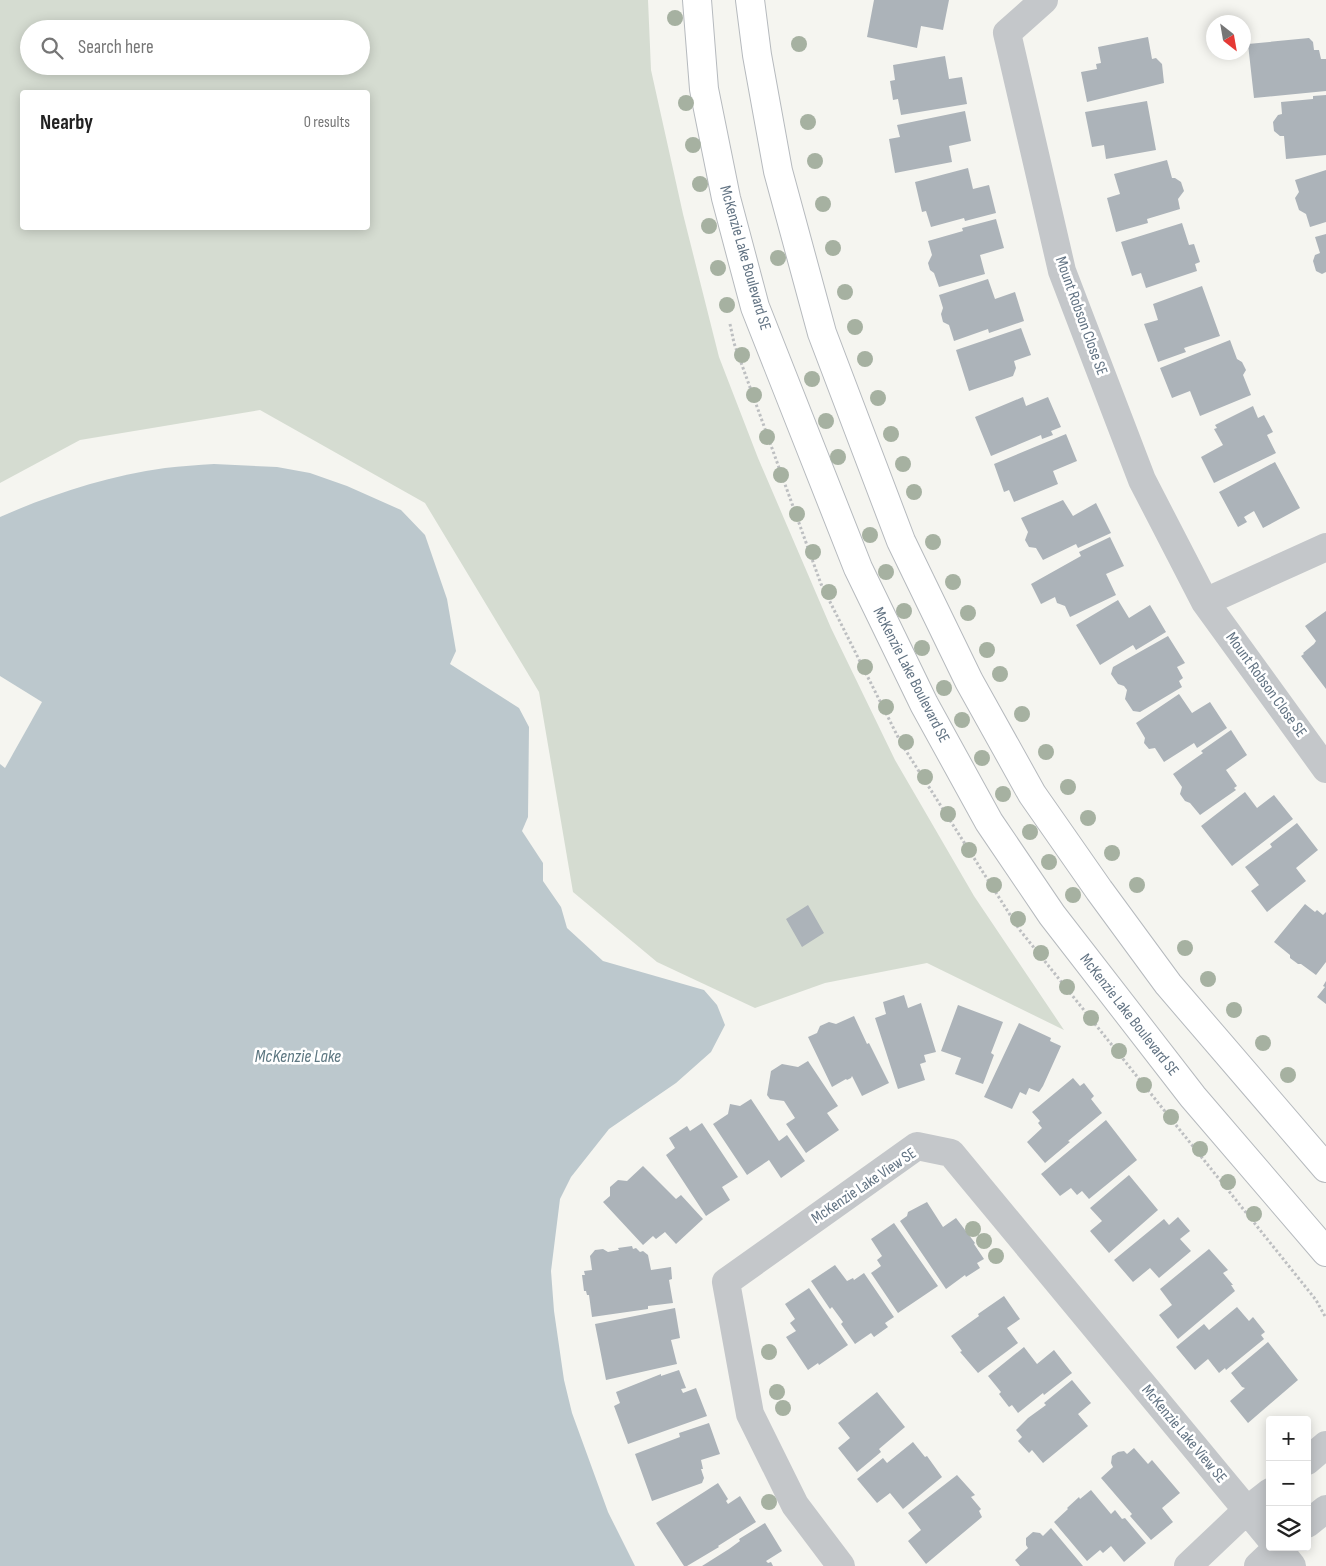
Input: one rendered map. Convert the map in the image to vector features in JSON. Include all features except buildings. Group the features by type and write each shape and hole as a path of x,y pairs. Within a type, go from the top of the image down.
{"main road":[{"name":"McKenzie Lake Boulevard SE","path":"697,0 704,89 726,198 755,306 858,568 924,704 989,822 1052,915 1193,1097 1319,1244"},
{"path":"750,0 757,56 778,171 822,333 902,541 970,681 1032,794 1168,984 1326,1168"},
{"path":"1319,1244 1326,1273"}],"street":[{"name":"Mount Robson Close SE","path":"1044,0 1007,33 1062,271 1142,480 1205,602 1326,769"},
{"path":"1205,602 1326,547"},
{"name":"McKenzie Lake View SE","path":"841,1566 795,1505 750,1414 726,1282 917,1146 951,1153 1266,1533"},
{"path":"1311,1458 1326,1445"},
{"path":"1188,1566 1247,1510 1266,1495"},
{"path":"1311,1521 1326,1509"},
{"path":"1258,1566 1274,1551"},
{"path":"1281,1551 1292,1566"}],"shaded area":[{"path":"0,0 648,0 651,70 683,214 719,357 758,458 831,628 895,760 974,896 1064,1030 927,963 825,983 755,1008 657,962 573,892 539,692 425,503 260,410 80,440 0,483"}],"water":[{"name":"McKenzie Lake","path":"214,464 277,467 310,473 347,486 401,510 425,535 447,599 456,651 450,664 519,708 529,727 528,817 522,831 543,863 543,881 561,907 567,928 603,961 704,990 717,1005 725,1025 711,1052 676,1083 609,1129 571,1177 560,1199 551,1271 554,1311 564,1380 572,1413 608,1512 635,1566 0,1566 0,517 60,493 101,481 144,471"}],"pier":[{"path":"0,676 42,702 5,768 0,764"}]}
